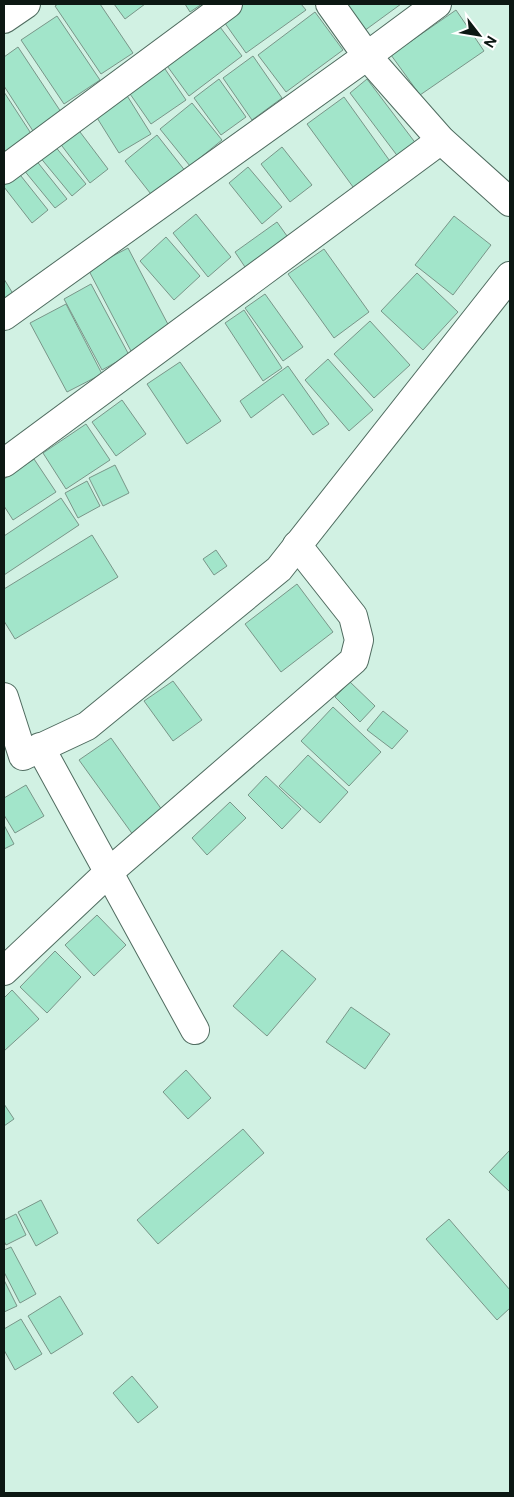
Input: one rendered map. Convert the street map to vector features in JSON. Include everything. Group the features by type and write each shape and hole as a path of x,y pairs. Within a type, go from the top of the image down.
{"street":[{"path":"4,19 26,4"},
{"path":"4,170 228,4"},
{"path":"330,4 367,56 441,140 510,202"},
{"path":"4,316 437,4"},
{"path":"4,463 441,140"},
{"path":"22,757 87,726 279,569 510,276"},
{"path":"4,971 109,872 354,660 358,640 352,616 297,545"},
{"path":"4,697 22,757 109,872 195,1030"}],"building":[{"path":"58,4 100,4 133,53 101,74 55,6"},
{"path":"114,4 145,4 125,19"},
{"path":"185,4 202,4 190,12"},
{"path":"243,4 301,4 306,10 246,53 222,19"},
{"path":"344,4 401,4 364,31"},
{"path":"456,10 484,51 420,95 391,55"},
{"path":"315,12 343,50 286,92 258,55"},
{"path":"57,16 100,80 64,104 21,40"},
{"path":"217,23 242,56 189,96 165,63"},
{"path":"18,47 61,112 33,131 4,86 4,57"},
{"path":"253,56 282,98 252,120 223,78"},
{"path":"163,66 186,100 151,124 128,91"},
{"path":"219,79 246,117 221,135 194,98"},
{"path":"367,79 420,149 402,162 350,93"},
{"path":"4,92 32,135 4,154"},
{"path":"126,94 151,134 119,153 94,113"},
{"path":"344,97 392,164 356,191 307,124"},
{"path":"192,103 222,140 190,166 160,129"},
{"path":"77,128 108,169 90,183 59,142"},
{"path":"157,135 186,172 154,198 125,161"},
{"path":"54,145 86,184 72,196 39,156"},
{"path":"282,147 312,185 290,202 261,164"},
{"path":"35,159 67,199 55,208 23,169"},
{"path":"248,167 282,207 262,224 229,183"},
{"path":"17,171 48,210 32,223 4,187 4,182"},
{"path":"196,214 231,257 208,277 173,233"},
{"path":"454,216 491,245 453,295 415,265"},
{"path":"277,222 292,243 249,273 235,252"},
{"path":"166,237 200,276 174,300 140,261"},
{"path":"128,248 172,332 132,353 88,269"},
{"path":"324,249 369,312 334,338 288,274"},
{"path":"417,273 458,312 423,350 381,311"},
{"path":"4,279 15,297 4,304"},
{"path":"91,284 129,355 102,370 64,299"},
{"path":"265,294 303,347 283,361 245,308"},
{"path":"66,304 102,374 67,392 30,323"},
{"path":"244,310 282,368 263,381 225,323"},
{"path":"370,321 410,365 374,398 334,354"},
{"path":"328,359 373,410 349,431 305,380"},
{"path":"180,362 221,421 187,444 147,384"},
{"path":"288,366 329,424 313,435 283,394 251,418 240,401"},
{"path":"122,400 146,434 116,456 92,422"},
{"path":"86,424 110,460 66,489 43,453"},
{"path":"34,459 56,492 13,520 4,506 4,479"},
{"path":"115,465 129,493 103,506 89,478"},
{"path":"87,481 100,506 78,518 65,493"},
{"path":"61,498 79,525 4,575 4,536"},
{"path":"92,535 118,577 15,639 4,621 4,589"},
{"path":"216,550 227,566 214,575 203,559"},
{"path":"297,584 333,632 281,672 245,624"},
{"path":"173,681 202,720 173,741 144,701"},
{"path":"350,682 375,706 360,722 335,697"},
{"path":"333,707 381,752 349,786 301,741"},
{"path":"383,711 408,731 392,749 367,730"},
{"path":"111,738 167,817 136,839 79,760"},
{"path":"308,755 348,792 320,823 279,786"},
{"path":"266,776 301,809 282,829 248,795"},
{"path":"26,785 44,816 15,833 4,815 4,798"},
{"path":"230,802 246,818 207,855 192,838"},
{"path":"4,825 14,844 4,849"},
{"path":"97,915 126,945 94,976 65,945"},
{"path":"282,950 316,979 267,1036 233,1006"},
{"path":"55,951 81,977 47,1013 20,987"},
{"path":"12,990 39,1019 4,1051 4,998"},
{"path":"351,1007 390,1034 365,1069 326,1042"},
{"path":"186,1070 211,1098 188,1119 163,1092"},
{"path":"4,1104 14,1119 4,1126"},
{"path":"243,1129 264,1153 158,1244 137,1220"},
{"path":"510,1150 510,1192 489,1172"},
{"path":"41,1200 58,1233 36,1246 18,1212"},
{"path":"16,1214 26,1235 6,1245 4,1241 4,1220"},
{"path":"449,1219 510,1290 510,1308 497,1320 426,1239"},
{"path":"11,1247 36,1294 20,1303 4,1272 4,1250"},
{"path":"4,1280 17,1306 4,1312"},
{"path":"60,1296 83,1334 51,1354 28,1316"},
{"path":"21,1319 42,1354 15,1370 4,1350 4,1329"},
{"path":"132,1376 158,1407 138,1423 113,1393"}]}
